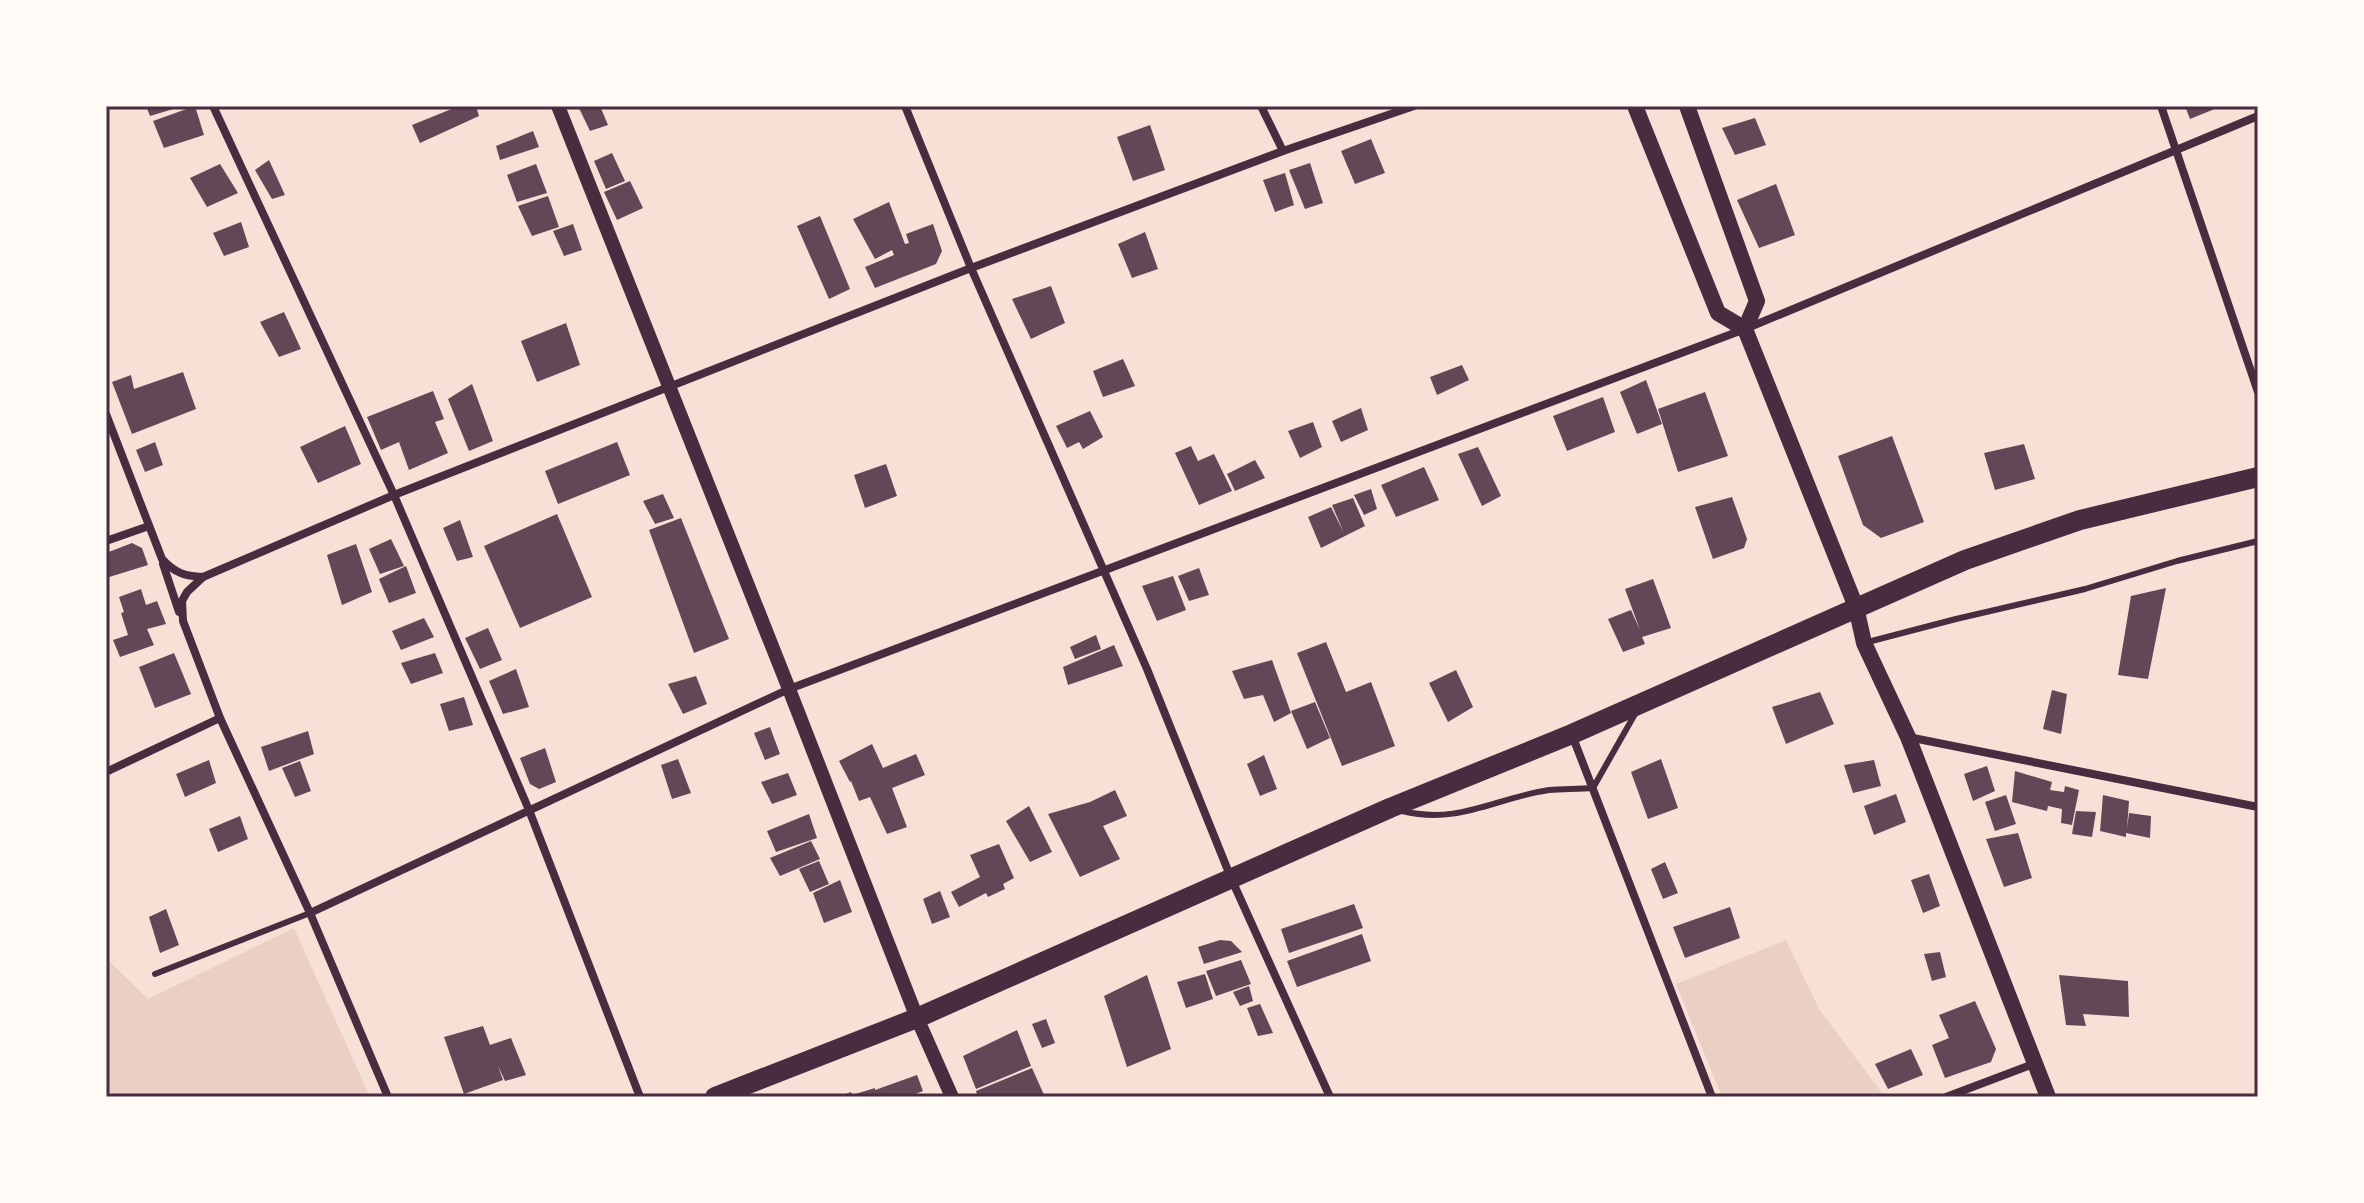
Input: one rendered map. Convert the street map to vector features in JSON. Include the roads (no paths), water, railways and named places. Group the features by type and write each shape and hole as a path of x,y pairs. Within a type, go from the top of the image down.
{"highway":[{"path":"715,1097 917,1018 1390,808 1572,734 1965,560 2080,520 2258,477"}],"main road":[{"path":"1635,106 1718,313 1745,329 1856,607 1864,643 1908,737 2048,1097"},
{"path":"1687,106 1757,301 1745,329"}],"street":[{"path":"213,106 394,495 529,810 640,1097"},
{"path":"558,106 917,1018 952,1097"},
{"path":"905,106 971,268 1147,669 1231,878 1330,1097"},
{"path":"1261,106 1283,151"},
{"path":"183,621 182,601 203,577 394,495 971,268 1283,151 1414,106"},
{"path":"2161,106 2258,392"},
{"path":"310,913 789,689 1745,329 2258,116"},
{"path":"106,414 220,718 310,913 388,1097"},
{"path":"106,541 149,526"},
{"path":"162,559 184,576 203,577"},
{"path":"106,772 220,718"},
{"path":"1572,734 1712,1097"},
{"path":"1908,737 2258,807"},
{"path":"1946,1097 2036,1063"}],"lane":[{"path":"1864,643 2085,589 2258,541"},
{"path":"1390,808 1424,817 1458,814 1548,791 1593,788 1641,704"},
{"path":"155,974 310,913"}]}
